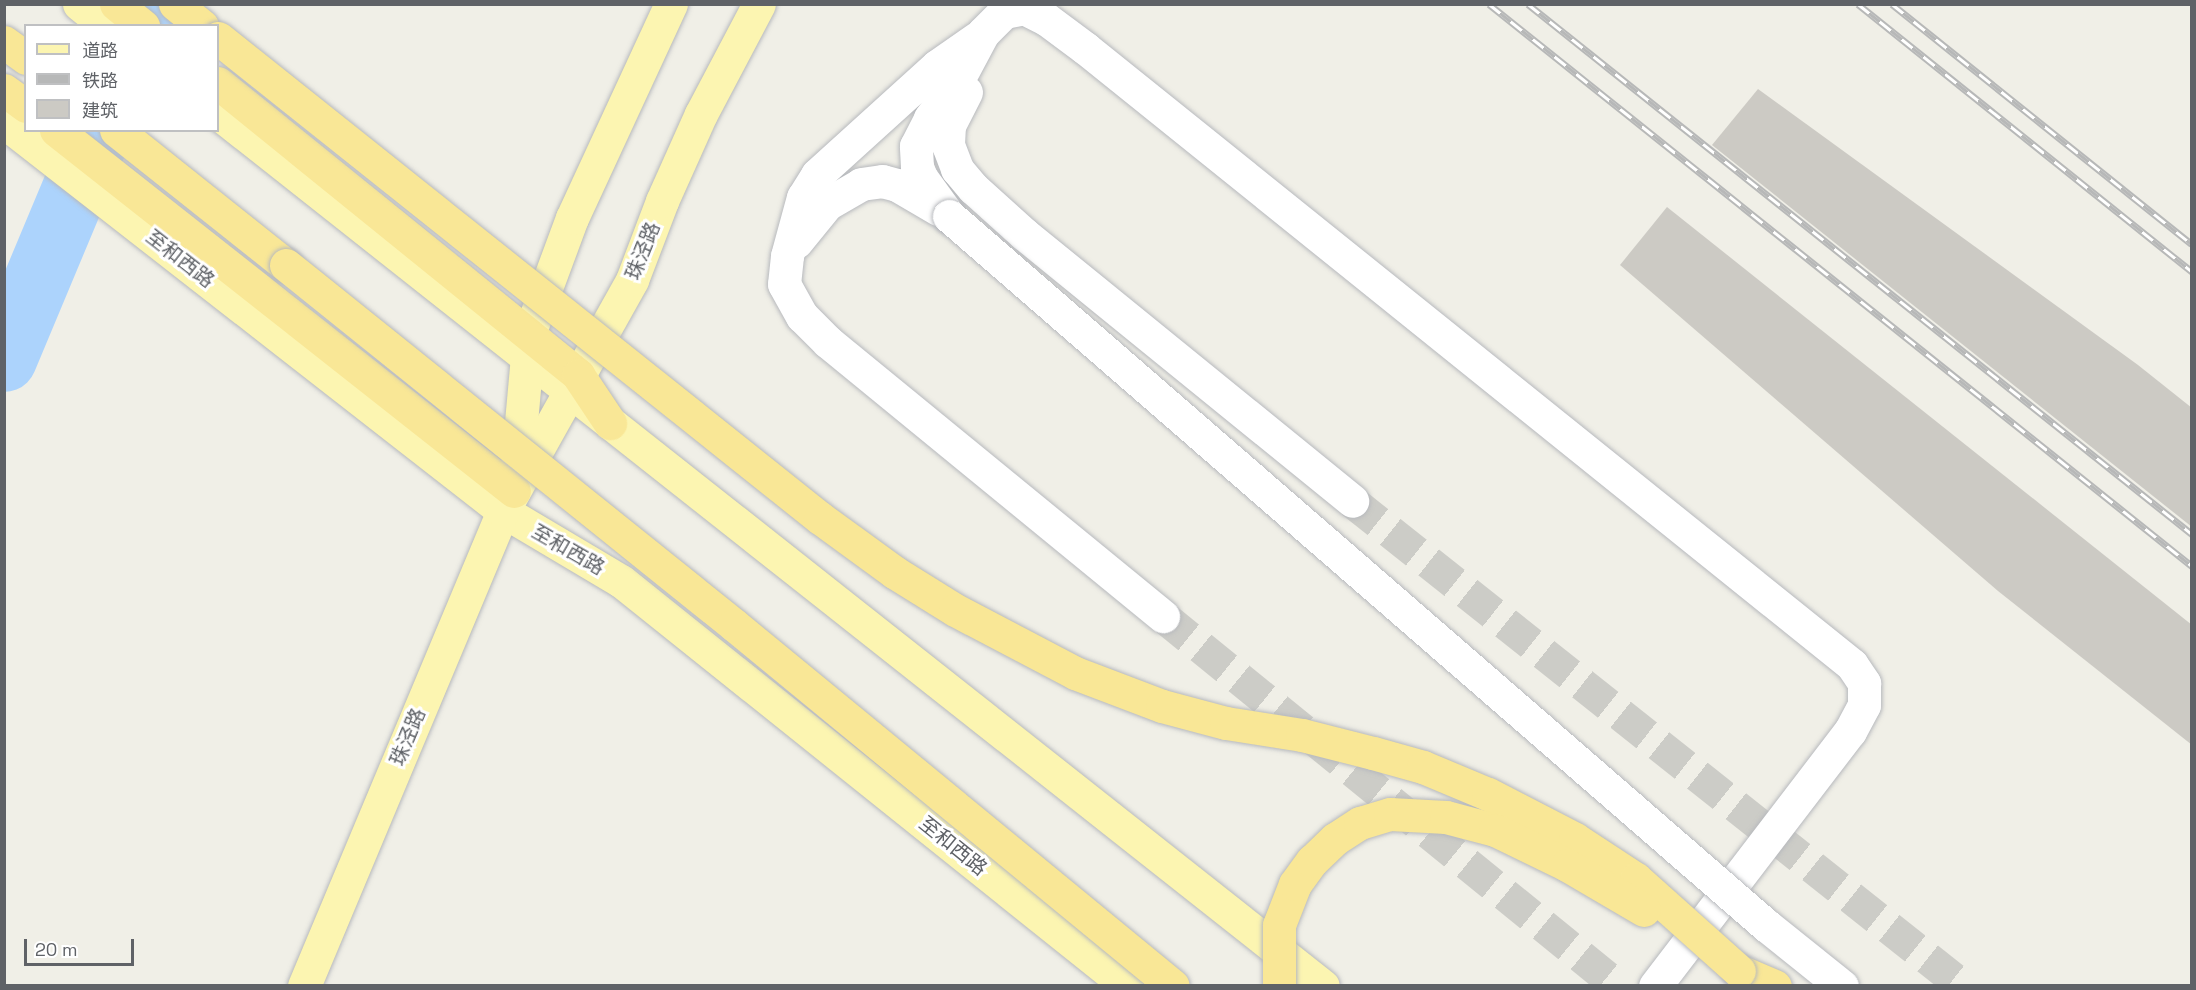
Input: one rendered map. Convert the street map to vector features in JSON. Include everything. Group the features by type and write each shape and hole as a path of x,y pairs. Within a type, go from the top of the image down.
{"highway":[{"path":"116,4 141,24"},
{"path":"175,4 200,24"},
{"path":"219,39 820,518 894,572 955,610 1075,674 1162,706 1226,723 1302,735 1373,753 1423,767 1488,794 1575,839 1636,879 1747,979"},
{"path":"4,42 24,57"},
{"path":"219,84 574,383 610,423"},
{"path":"4,90 24,105"},
{"path":"118,132 734,625 1173,986"},
{"path":"61,145 118,195 508,501"},
{"path":"1279,986 1279,925 1295,884 1303,871 1325,848 1353,826 1401,813 1446,816 1474,823 1519,841 1617,892 1747,979 1775,986"}],"main road":[{"path":"79,4 104,24"},
{"name":"珠泾路","path":"508,501 528,346 572,218 671,4"},
{"name":"珠泾路","path":"304,986 508,501 632,280 662,201 701,114 759,4"},
{"path":"219,114 528,346"},
{"path":"4,122 24,130"},
{"path":"29,132 61,145"},
{"path":"610,423 1323,986"},
{"name":"至和西路","path":"508,501 621,581 1127,986"}],"street":[{"path":"1162,616 828,342 802,316 784,284 787,256 803,197 817,175 937,66 983,33 1004,12 1018,8 1036,13 1057,26 1852,664 1864,683 1864,705 1850,731 1655,986"},
{"path":"949,216 921,177 917,167 916,146 930,118 958,80 983,33"},
{"path":"983,33 971,85 955,110 949,125 948,145 964,179 1024,234 1352,501"},
{"path":"787,256 799,237 827,204 861,184 882,181 897,185 949,216 1758,918 1842,986"}],"building":[{"path":"1758,89 2138,365 2192,408 2192,527 1712,145"},
{"path":"1667,207 2192,625 2192,745 1998,591 1620,265"}],"waterway":[{"path":"144,24 152,4"},
{"path":"4,359 99,132"}],"tunnel":[{"path":"1352,501 1963,986"},
{"path":"1163,616 1618,986"}],"railway":[{"path":"1489,4 2192,566"},
{"path":"1528,4 2192,534"},
{"path":"1858,4 2192,272"},
{"path":"1892,4 2192,244"}]}
